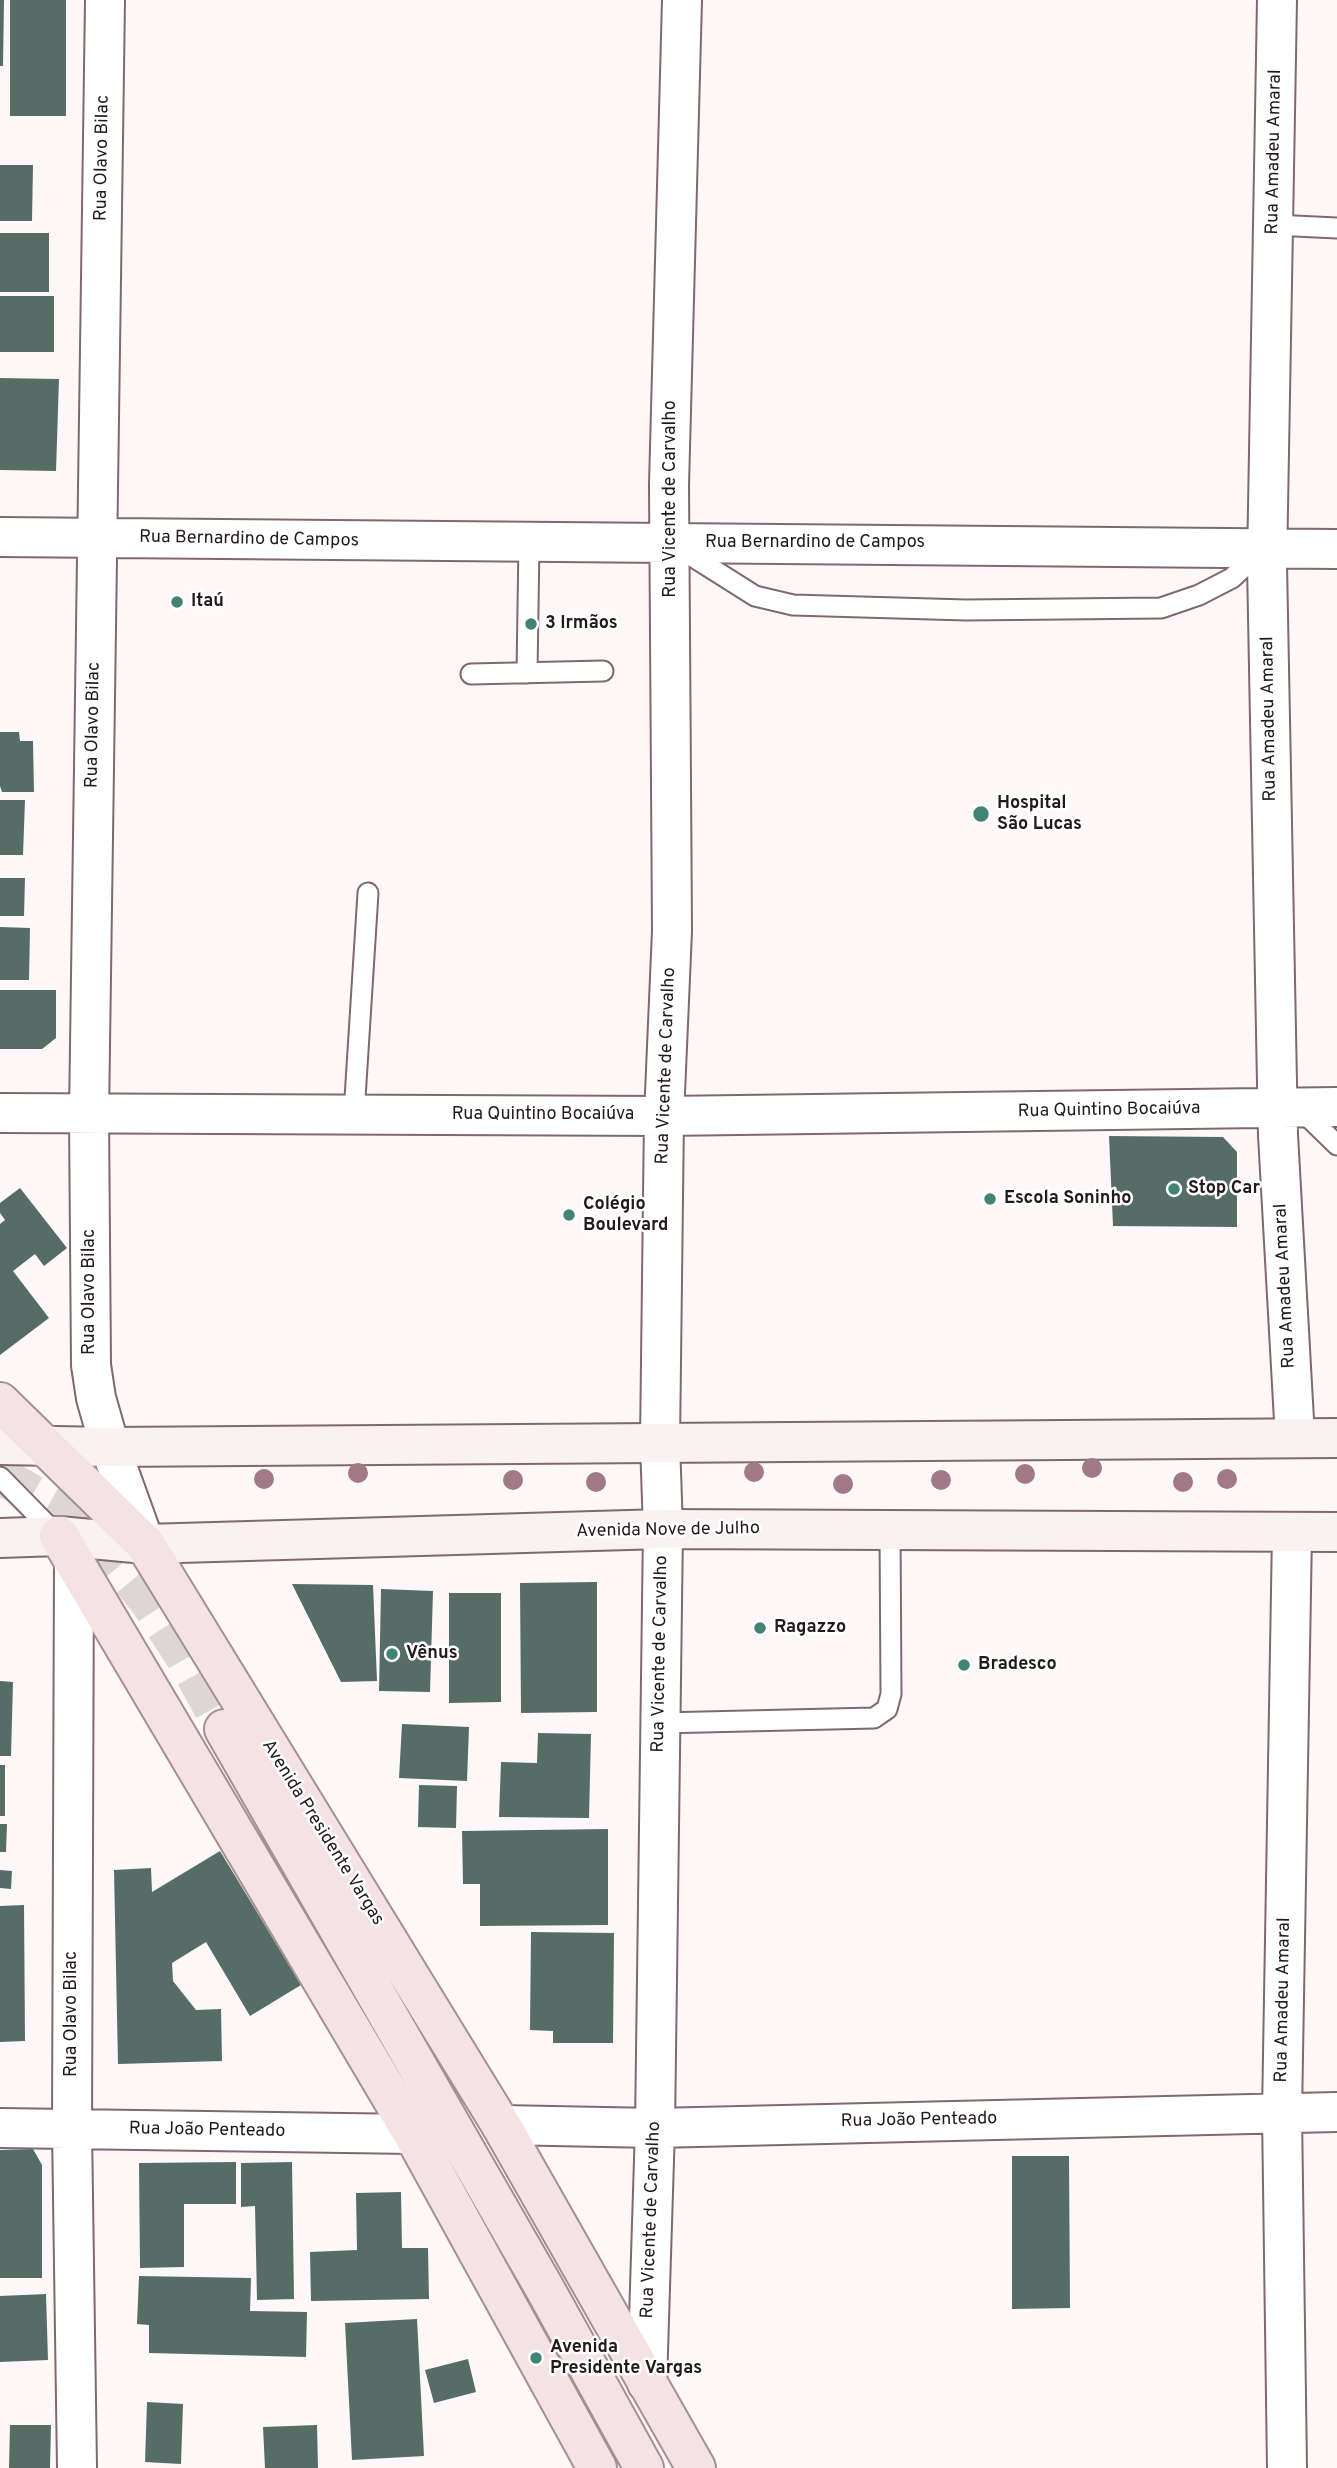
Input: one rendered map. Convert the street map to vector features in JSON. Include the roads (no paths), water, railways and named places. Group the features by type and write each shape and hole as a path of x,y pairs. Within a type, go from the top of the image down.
{"main road":[{"path":"0,1402 145,1544"},
{"path":"0,1445 110,1447 1337,1438"},
{"name":"Avenida Nove de Julho","path":"0,1538 66,1548 663,1529 1337,1532"},
{"name":"Avenida Presidente Vargas","path":"145,1544 501,2125 695,2468"},
{"path":"66,1548 413,2134 597,2468"},
{"path":"224,1729 538,2277 644,2468"}],"street":[{"name":"Rua Olavo Bilac","path":"105,0 89,1115 91,1365 96,1398 110,1447"},
{"name":"Rua Vicente de Carvalho","path":"647,2383 655,2127 663,1529 660,1443 664,1116 672,931 669,485 682,0"},
{"name":"Rua Amadeu Amaral","path":"1277,0 1267,564 1289,1108 1278,1135 1295,1438"},
{"name":"Rua Bernardino de Campos","path":"0,537 1337,549"},
{"name":"Rua Quintino Bocaiúva","path":"0,1113 664,1116 1337,1107"},
{"name":"Avenida Presidente Vargas","path":"110,1447 145,1544"},
{"name":"Rua Amadeu Amaral","path":"1287,2468 1282,2113 1292,1533"},
{"name":"Rua Olavo Bilac","path":"66,1548 77,2468"},
{"name":"Rua João Penteado","path":"501,2125 655,2127 1337,2112"},
{"name":"Rua João Penteado","path":"0,2128 413,2134"}],"lane":[{"path":"1273,225 1337,228"},
{"path":"669,542 754,596 793,605 966,610 1161,608 1199,595 1232,578 1268,547"},
{"path":"527,673 529,543"},
{"path":"471,674 603,671"},
{"path":"354,1114 368,893"},
{"path":"1289,1108 1337,1145"},
{"path":"0,1477 66,1548"},
{"path":"660,1723 874,1718 887,1709 891,1694 890,1530"}],"tunnel":[{"path":"0,1475 73,1517 94,1535 148,1601 185,1658 224,1729"}],"place":[{"name":"Itaú","path":"177,602"},
{"name":"3 Irmãos","path":"531,624"},
{"name":"Hospital São Lucas","path":"981,814"},
{"name":"Stop Car","path":"1174,1189"},
{"name":"Escola Soninho","path":"990,1199"},
{"name":"Colégio Boulevard","path":"569,1215"},
{"name":"Ragazzo","path":"760,1628"},
{"name":"Vênus","path":"392,1654"},
{"name":"Bradesco","path":"964,1665"},
{"name":"Avenida Presidente Vargas","path":"536,2358"}]}
